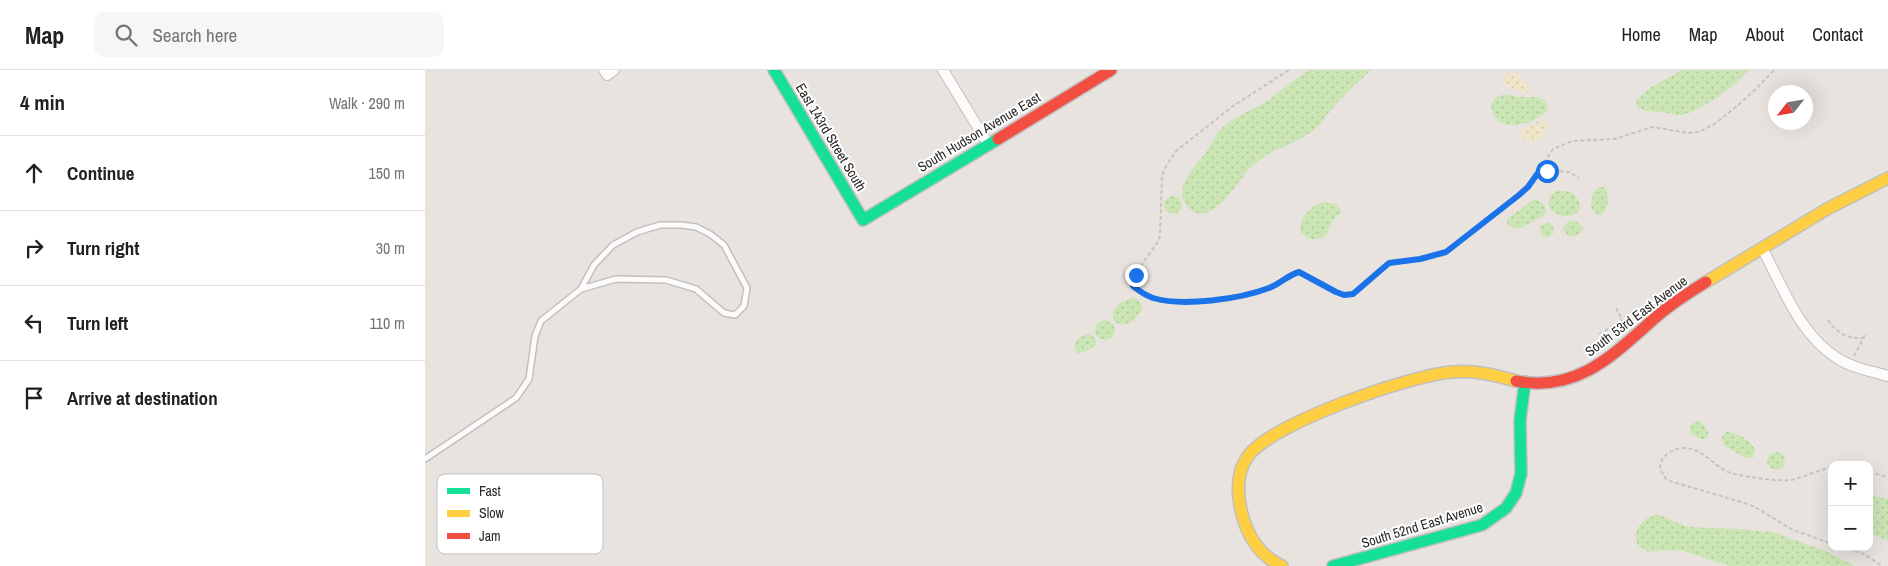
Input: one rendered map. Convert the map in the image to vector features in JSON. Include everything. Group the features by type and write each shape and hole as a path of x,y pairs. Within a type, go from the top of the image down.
{"street":[{"name":"East 143rd Street South","path":"774,70 863,220"},
{"path":"943,70 988,144"},
{"name":"South Hudson Avenue East","path":"863,220 1111,70"},
{"name":"South 53rd East Avenue","path":"1282,566 1268,558 1252,540 1239,501 1239,477 1251,452 1271,436 1305,418 1400,385 1451,372 1476,372 1525,382 1541,382 1582,373 1607,360 1663,311 1681,298 1851,196 1888,178"},
{"path":"1762,248 1809,334 1815,341 1851,365 1888,376"},
{"name":"South 52nd East Avenue","path":"1333,566 1476,527 1491,521 1503,513 1516,495 1521,478 1523,464 1520,413 1525,382"}],"lane":[{"path":"425,459 516,398 529,379 535,336 541,321 581,289 616,279 666,280 696,289 724,313 735,315 744,306 747,288 724,245 710,234 696,227 660,225 637,232 613,245 594,265 581,289"}],"path":[{"path":"1289,70 1233,106 1183,144 1173,155 1162,177 1162,226 1160,236 1132,279 1133,286 1140,291 1155,298 1209,302 1268,289 1299,272 1336,292 1344,295 1353,294 1389,263 1420,259 1446,252 1528,187 1553,149 1572,141 1614,139 1648,128 1662,128 1693,134 1706,129 1757,88 1774,70"},
{"path":"1540,170 1569,172 1579,178"},
{"path":"1616,308 1633,338"},
{"path":"1599,334 1614,326 1621,319"},
{"path":"1828,320 1833,328 1843,335 1863,338"},
{"path":"1851,365 1866,333"},
{"path":"1828,468 1796,479 1782,480 1727,472 1702,453 1681,448 1662,458 1660,469 1666,479 1745,503 1791,529 1828,543"},
{"path":"1873,473 1888,477"},
{"path":"1854,551 1863,554 1882,566"}],"green space":[{"path":"1310,70 1371,70 1340,99 1316,128 1300,139 1268,154 1254,164 1216,207 1199,214 1190,209 1184,202 1183,187 1191,171 1207,151 1215,136 1226,124 1264,103"},
{"path":"1682,70 1749,70 1736,83 1717,97 1689,113 1676,115 1638,108 1636,101 1650,88"},
{"path":"1505,94 1518,97 1538,97 1546,102 1548,110 1541,116 1524,124 1506,124 1499,121 1493,114 1491,104 1496,97"},
{"path":"1599,187 1606,189 1608,196 1606,210 1601,215 1595,214 1591,207 1593,193"},
{"path":"1557,191 1573,193 1580,205 1577,213 1562,216 1552,211 1549,201 1551,196"},
{"path":"1173,196 1179,199 1182,205 1179,211 1173,214 1167,211 1164,205 1167,199"},
{"path":"1533,200 1538,200 1545,205 1545,215 1519,229 1508,226 1507,220"},
{"path":"1323,202 1336,204 1341,213 1333,220 1326,235 1319,239 1309,239 1301,233 1301,223 1310,210"},
{"path":"1570,221 1578,223 1583,230 1577,236 1568,236 1563,230 1564,226"},
{"path":"1544,223 1550,223 1554,230 1550,237 1544,237 1540,233 1540,227"},
{"path":"1131,298 1139,301 1142,309 1129,323 1117,323 1113,320 1113,311 1121,302"},
{"path":"1101,320 1109,320 1115,326 1115,334 1109,340 1101,340 1095,334 1095,326"},
{"path":"1090,334 1096,339 1096,345 1085,352 1078,353 1074,347 1076,342 1082,336"},
{"path":"1696,421 1707,429 1709,434 1706,439 1699,439 1690,432 1690,426"},
{"path":"1728,432 1739,435 1750,443 1755,450 1753,457 1746,458 1725,446 1721,439 1724,433"},
{"path":"1776,452 1784,457 1785,461 1780,469 1776,470 1768,465 1767,461 1772,453"},
{"path":"1873,496 1888,499 1888,540 1873,534"},
{"path":"1657,514 1688,527 1741,529 1776,533 1825,551 1855,566 1729,566 1684,551 1648,552 1638,545 1636,534 1640,525 1647,518"}],"sand":[{"path":"1507,73 1518,73 1522,80 1529,85 1528,92 1524,94 1505,85 1503,79"},
{"path":"1538,121 1544,121 1548,124 1545,133 1532,142 1523,139 1521,131"}],"traffic: fast":[{"path":"774,70 863,220 998,139"},
{"path":"1333,566 1482,525 1506,508 1516,493 1521,474 1520,420 1525,382"}],"traffic: slow":[{"path":"1706,282 1827,209 1888,178"},
{"path":"1282,566 1267,557 1251,538 1240,507 1239,484 1241,470 1248,456 1262,443 1284,429 1344,403 1376,391 1432,375 1452,372 1477,372 1516,381"}],"traffic: jam":[{"path":"998,139 1111,70"},
{"path":"1516,381 1538,383 1558,381 1576,376 1610,357 1656,317 1686,294 1706,282"}],"route":[{"path":"1136,275 1132,279 1133,286 1147,295 1155,298 1185,301 1209,302 1250,294 1273,287 1299,272 1336,292 1350,295 1389,263 1420,259 1446,252 1519,195 1528,187 1540,170 1547,171"}]}
